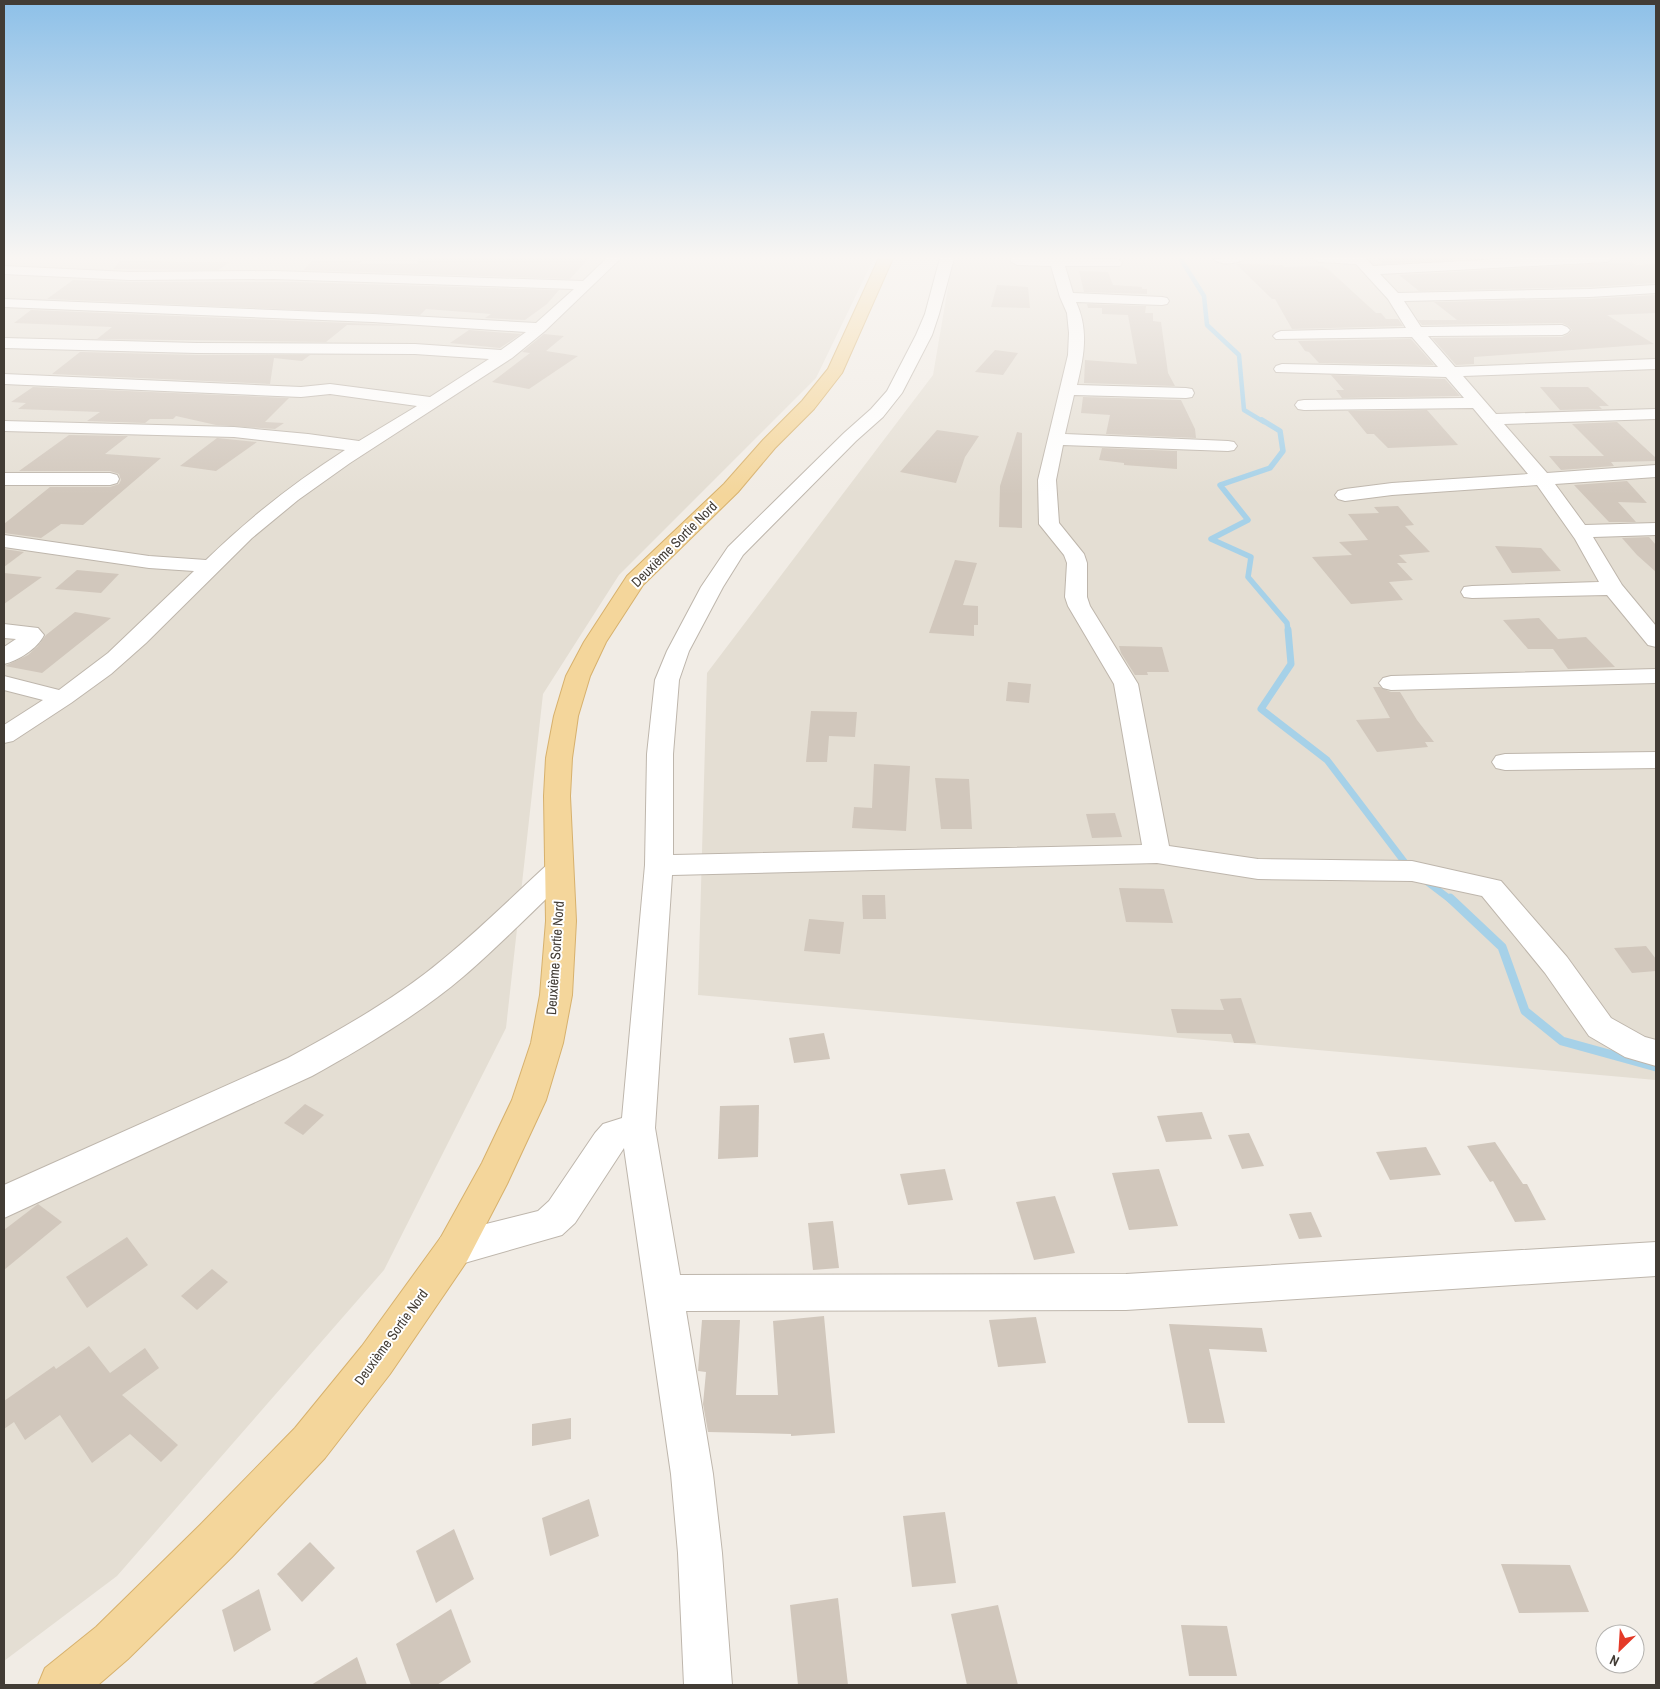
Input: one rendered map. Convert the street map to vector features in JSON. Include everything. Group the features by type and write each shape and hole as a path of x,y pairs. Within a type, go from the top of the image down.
{"main road":[{"name":"Deuxième Sortie Nord","path":"62,1685 112,1643 209,1548 310,1443 376,1360 454,1249 495,1173 529,1100 547,1043 556,996 561,921 559,758 566,716 578,676 595,642 635,581 731,488 769,444 808,405 836,370 851,337"}],"street":[{"path":"4,736 62,698 114,659 149,627 209,566 292,495 433,403 528,337"},
{"path":"708,1685 700,1553 692,1474 638,1128 659,865 660,754 667,680 678,651 712,587 735,550 877,413 894,393 923,337"},
{"path":"1077,337 1076,355 1054,439 1048,480 1049,524 1074,554 1077,563 1076,597 1079,606 1126,684 1157,854"},
{"path":"1420,337 1542,479 1579,531 1613,588 1656,640"},
{"path":"4,343 197,348 415,349 506,354"},
{"path":"1282,369 1450,372 1656,364"},
{"path":"4,379 301,392 330,389 433,403"},
{"path":"1067,390 1186,393"},
{"path":"1304,405 1476,403"},
{"path":"1490,418 1656,414"},
{"path":"4,426 234,432 308,439 363,448"},
{"path":"1054,439 1228,446"},
{"path":"1344,495 1656,472"},
{"path":"4,479 110,479"},
{"path":"1579,531 1656,529"},
{"path":"4,542 149,562 209,566"},
{"path":"1472,592 1613,588"},
{"path":"4,631 30,633 33,635 31,639 4,658"},
{"path":"1391,683 1656,676"},
{"path":"4,683 62,698"},
{"path":"1505,762 1656,760"},
{"path":"659,865 1157,854 1258,869 1412,871 1491,888 1556,965 1600,1027 1636,1048 1656,1053"},
{"path":"4,1202 300,1067 335,1048 426,989 453,968 559,870"},
{"path":"454,1249 549,1224 562,1212 615,1134 638,1128"},
{"path":"664,1293 1126,1292 1656,1259"}],"shaded area":[{"path":"4,337 836,337 816,378 619,575 543,694 506,1028 384,1270 117,1576 4,1661"},
{"path":"940,337 1656,337 1656,1080 698,995 707,673 933,375"}],"building":[{"path":"100,337 332,337 326,342 97,339"},
{"path":"459,337 517,337 500,348 450,343"},
{"path":"541,337 563,337 546,351 578,356 529,389 492,382 530,353 522,352"},
{"path":"1132,337 1163,337 1168,373 1175,386 1084,383 1085,360 1137,364"},
{"path":"1642,337 1654,344 1474,357 1474,364 1456,365 1432,338"},
{"path":"1411,339 1434,365 1319,363 1309,352 1305,351 1298,341"},
{"path":"995,350 1018,353 1003,375 975,372"},
{"path":"80,352 310,355 302,361 274,358 270,384 52,374"},
{"path":"1331,375 1445,379 1460,396 1342,398 1336,390 1344,390"},
{"path":"33,387 289,398 265,422 284,423 275,429 216,425 176,416 173,419 150,419 145,423 87,421 100,412 18,409 26,403 11,402"},
{"path":"1540,387 1588,387 1609,406 1599,406 1602,409 1560,410"},
{"path":"1083,397 1181,400 1195,429 1196,438 1106,434 1110,415 1081,413"},
{"path":"1427,410 1458,445 1388,448 1374,434 1367,434 1348,411"},
{"path":"1617,422 1656,458 1656,461 1611,462 1614,466 1561,470 1549,456 1604,456 1572,424"},
{"path":"937,430 979,436 965,457 956,483 900,472"},
{"path":"1017,432 1022,433 1022,528 999,527 1000,486"},
{"path":"69,435 128,436 105,454 161,458 83,525 61,524 41,538 4,533 4,524 50,487 110,487 119,484 121,480 119,474 110,471 19,471"},
{"path":"217,438 257,442 216,471 180,466"},
{"path":"1102,448 1177,451 1177,469 1124,465 1124,463 1099,460"},
{"path":"1627,481 1647,503 1618,502 1636,522 1609,522 1574,485"},
{"path":"1398,506 1414,525 1405,526 1430,552 1399,555 1407,563 1397,563 1413,580 1389,582 1403,600 1351,604 1312,557 1352,555 1339,542 1368,540 1348,514 1379,513 1374,507"},
{"path":"1649,537 1656,545 1656,572 1622,538"},
{"path":"1495,546 1541,548 1561,571 1512,573"},
{"path":"4,549 24,552 4,567"},
{"path":"955,560 977,563 963,605 978,606 978,625 974,625 974,636 929,633"},
{"path":"77,570 119,574 101,593 55,589"},
{"path":"4,573 42,577 4,604"},
{"path":"75,612 111,618 42,673 5,666 28,655 46,635"},
{"path":"1539,618 1558,639 1586,637 1615,667 1568,669 1553,649 1528,649 1503,620"},
{"path":"1119,646 1162,647 1169,672 1147,672 1148,675 1135,675 1121,653"},
{"path":"1008,682 1031,684 1029,703 1006,701"},
{"path":"1373,687 1380,687 1391,692 1400,692 1417,720 1434,742 1425,742 1428,747 1377,752 1356,720 1390,718"},
{"path":"811,711 857,712 855,737 829,736 827,762 806,762"},
{"path":"874,764 910,766 906,831 852,828 854,807 872,808"},
{"path":"935,778 969,779 972,829 941,829"},
{"path":"1115,813 1122,837 1092,838 1086,814"},
{"path":"1119,888 1164,889 1173,923 1126,922"},
{"path":"862,895 885,895 886,919 863,919"},
{"path":"809,919 844,922 840,954 804,951"},
{"path":"1646,946 1656,959 1656,971 1632,973 1614,948"},
{"path":"1241,998 1256,1043 1234,1043 1231,1034 1177,1033 1171,1009 1224,1010 1220,999"},
{"path":"824,1033 830,1059 794,1063 789,1038"},
{"path":"305,1104 324,1115 303,1135 284,1123"},
{"path":"759,1105 758,1157 718,1159 720,1106"},
{"path":"1202,1112 1212,1139 1166,1142 1157,1116"},
{"path":"1249,1133 1264,1166 1242,1169 1228,1135"},
{"path":"1495,1142 1523,1184 1527,1184 1546,1220 1515,1222 1493,1181 1490,1182 1467,1146"},
{"path":"1426,1147 1441,1175 1390,1180 1376,1152"},
{"path":"945,1169 953,1200 908,1205 900,1174"},
{"path":"1159,1169 1178,1226 1129,1230 1112,1173"},
{"path":"1055,1196 1075,1253 1034,1260 1016,1202"},
{"path":"38,1204 62,1222 4,1270 4,1230"},
{"path":"1311,1212 1322,1237 1299,1239 1289,1214"},
{"path":"833,1221 839,1268 813,1270 808,1223"},
{"path":"127,1237 148,1265 87,1308 66,1277"},
{"path":"212,1269 228,1282 197,1310 181,1296"},
{"path":"824,1316 835,1433 791,1436 791,1434 708,1432 703,1404 706,1372 698,1371 702,1320 740,1320 736,1395 778,1395 773,1321"},
{"path":"1036,1317 1046,1363 998,1367 989,1320"},
{"path":"1169,1324 1262,1328 1267,1352 1209,1349 1225,1423 1188,1423"},
{"path":"89,1346 110,1373 145,1348 159,1368 122,1395 178,1445 161,1462 130,1434 92,1463 60,1415 25,1440 14,1422 4,1429 4,1401 54,1366 56,1369"},
{"path":"571,1418 571,1439 532,1446 532,1424"},
{"path":"589,1499 599,1536 550,1556 542,1518"},
{"path":"945,1512 956,1583 912,1587 903,1516"},
{"path":"454,1529 474,1579 436,1603 416,1551"},
{"path":"310,1542 335,1568 302,1602 277,1574"},
{"path":"1501,1564 1570,1565 1589,1612 1519,1613"},
{"path":"259,1589 271,1630 234,1652 222,1610"},
{"path":"838,1598 848,1685 798,1685 790,1605"},
{"path":"998,1605 1018,1685 967,1685 951,1614"},
{"path":"451,1609 471,1662 437,1685 411,1685 396,1644"},
{"path":"1181,1625 1227,1626 1237,1676 1189,1676"},
{"path":"357,1657 367,1685 311,1685"}],"waterway":[{"path":"1220,337 1239,355 1244,410 1264,422"},
{"path":"1262,420 1280,431 1283,451 1270,468 1220,485 1248,520 1211,539 1251,557 1248,577 1287,623 1288,631"},
{"path":"1288,630 1291,664 1261,709 1327,760 1409,868"},
{"path":"1426,881 1451,900"},
{"path":"1450,898 1502,947 1525,1011 1562,1041 1656,1067"}]}
